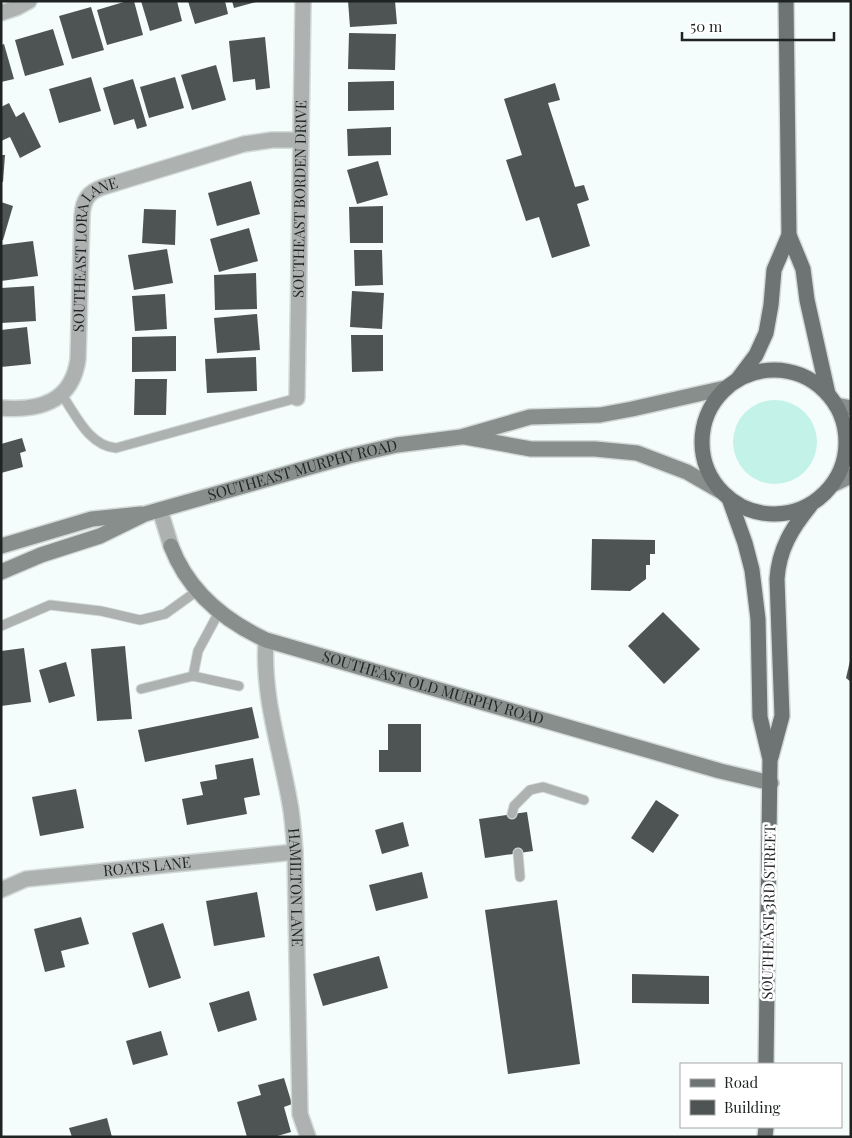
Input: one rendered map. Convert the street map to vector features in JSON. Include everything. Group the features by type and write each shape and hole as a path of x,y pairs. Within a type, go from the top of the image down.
{"main road":[{"path":"786,1 789,235 803,269 807,300 846,432 847,446 842,467 832,486"},
{"path":"789,235 774,270 766,333 756,354 716,399 708,411 703,425 702,453 711,480 725,496 743,508 770,515 798,511 811,505 832,486 851,476"},
{"path":"731,384 750,374 763,370 792,372 811,380 838,402"},
{"name":"SOUTHEAST MURPHY ROAD","path":"1,572 41,555 100,536 152,512 365,452 419,442 461,437 530,417 600,415 632,409 731,384"},
{"name":"SOUTHEAST MURPHY ROAD","path":"461,437 531,449 595,449 637,453 687,472 725,496"},
{"name":"SOUTHEAST 3RD STREET","path":"725,496 746,543 752,570 758,619 760,716 770,759 766,1063"},
{"name":"SOUTHEAST 3RD STREET","path":"770,759 782,716 777,579 779,561 791,532 811,505"},
{"name":"SOUTHEAST MURPHY ROAD","path":"1,546 92,519 152,512"},
{"name":"SOUTHEAST OLD MURPHY ROAD","path":"171,546 181,569 197,591 219,612 236,624 266,640 295,650 702,766 770,783"}],"street":[{"path":"1,13 29,1"},
{"name":"SOUTHEAST BORDEN DRIVE","path":"297,398 303,1"},
{"name":"SOUTHEAST LORA LANE","path":"62,394 72,382 78,359 82,216 88,195 103,186 244,144 272,140 300,140"},
{"path":"1,408 20,409 33,407 46,404 62,394"},
{"name":"SOUTHEAST OLD MURPHY ROAD","path":"152,512 171,546"},
{"name":"HAMILTON LANE","path":"266,640 265,666 267,690 291,810 295,852 300,1114 308,1137"},
{"name":"ROATS LANE","path":"1,890 26,879 295,852"}],"lane":[{"path":"62,394 91,436 103,446 116,448 297,398"},
{"path":"1,626 50,605 101,611 140,620 165,614 197,591"},
{"path":"193,676 198,651 219,612"},
{"path":"141,689 193,676 239,686"},
{"path":"512,814 514,806 530,790 543,787 584,800"},
{"path":"518,853 520,877"}],"green space":[{"path":"775,400 791,403 805,412 814,426 817,442 814,458 805,472 791,481 775,484 759,481 745,472 736,458 733,442 736,426 745,412 759,403"}],"building":[{"path":"127,1 134,1 143,35 107,45 97,10"},
{"path":"141,1 177,1 182,21 150,31"},
{"path":"188,1 225,1 228,14 195,24"},
{"path":"232,1 256,1 256,2 234,8"},
{"path":"348,1 395,1 397,24 350,27"},
{"path":"91,7 104,50 72,59 59,16"},
{"path":"53,29 64,65 25,76 15,40"},
{"path":"349,33 396,34 395,70 348,69"},
{"path":"265,37 270,88 256,90 255,79 233,82 229,41"},
{"path":"4,44 14,79 1,82 1,45"},
{"path":"216,65 226,100 192,110 181,75"},
{"path":"91,77 101,111 59,123 49,89"},
{"path":"175,77 184,108 149,118 140,87"},
{"path":"133,79 147,126 137,129 134,119 114,125 103,88"},
{"path":"394,81 394,110 348,111 348,82"},
{"path":"555,83 560,100 548,103 575,187 584,185 589,200 577,204 590,246 552,258 539,217 526,221 506,160 522,155 504,99"},
{"path":"9,103 16,117 24,112 41,147 20,158 10,137 1,141 1,107"},
{"path":"391,127 391,155 348,156 347,129"},
{"path":"1,155 5,155 3,182 1,182"},
{"path":"378,161 388,195 357,204 347,170"},
{"path":"251,181 260,214 217,226 208,193"},
{"path":"1,202 13,206 3,240 1,240"},
{"path":"383,206 383,243 350,243 349,207"},
{"path":"144,209 176,210 175,245 142,243"},
{"path":"249,228 258,261 219,272 210,239"},
{"path":"33,241 38,276 1,281 1,245"},
{"path":"167,249 173,283 134,290 128,255"},
{"path":"354,250 382,250 383,285 355,286"},
{"path":"256,273 257,309 215,310 214,275"},
{"path":"34,286 36,321 1,323 1,288"},
{"path":"352,291 384,293 382,329 350,327"},
{"path":"165,294 167,329 135,331 132,296"},
{"path":"257,314 260,350 217,353 214,318"},
{"path":"27,327 31,364 1,367 1,330"},
{"path":"351,335 383,335 383,371 352,372"},
{"path":"176,336 176,371 132,372 132,337"},
{"path":"256,357 257,391 207,393 205,359"},
{"path":"135,379 167,379 166,415 134,415"},
{"path":"22,438 26,451 20,453 23,467 1,473 1,444"},
{"path":"592,539 655,540 655,554 650,554 650,565 646,565 646,579 630,591 591,590"},
{"path":"663,612 700,649 664,684 628,646"},
{"path":"125,646 132,719 97,721 91,649"},
{"path":"24,648 31,702 1,706 1,651"},
{"path":"851,661 851,682 846,678"},
{"path":"66,662 75,696 49,703 39,670"},
{"path":"252,707 259,738 145,762 138,730"},
{"path":"388,724 421,724 421,772 379,772 379,750 388,750"},
{"path":"253,758 260,795 244,798 247,814 187,825 182,799 203,795 200,782 217,779 215,765"},
{"path":"76,789 84,828 40,836 32,797"},
{"path":"656,800 679,815 653,853 631,838"},
{"path":"527,812 533,851 485,858 479,819"},
{"path":"403,822 409,846 382,854 375,830"},
{"path":"422,872 428,898 376,911 369,885"},
{"path":"257,892 265,937 214,946 206,901"},
{"path":"557,900 580,1064 508,1074 485,910"},
{"path":"81,917 89,944 61,951 65,967 45,972 34,929"},
{"path":"163,923 181,978 149,988 132,933"},
{"path":"379,956 388,988 323,1006 313,974"},
{"path":"632,974 709,976 709,1004 632,1003"},
{"path":"249,991 257,1020 218,1032 209,1003"},
{"path":"161,1031 168,1055 133,1065 126,1041"},
{"path":"284,1078 292,1104 284,1107 291,1132 274,1137 247,1137 237,1102 261,1095 258,1085"},
{"path":"107,1118 112,1137 72,1137 69,1128"}]}
